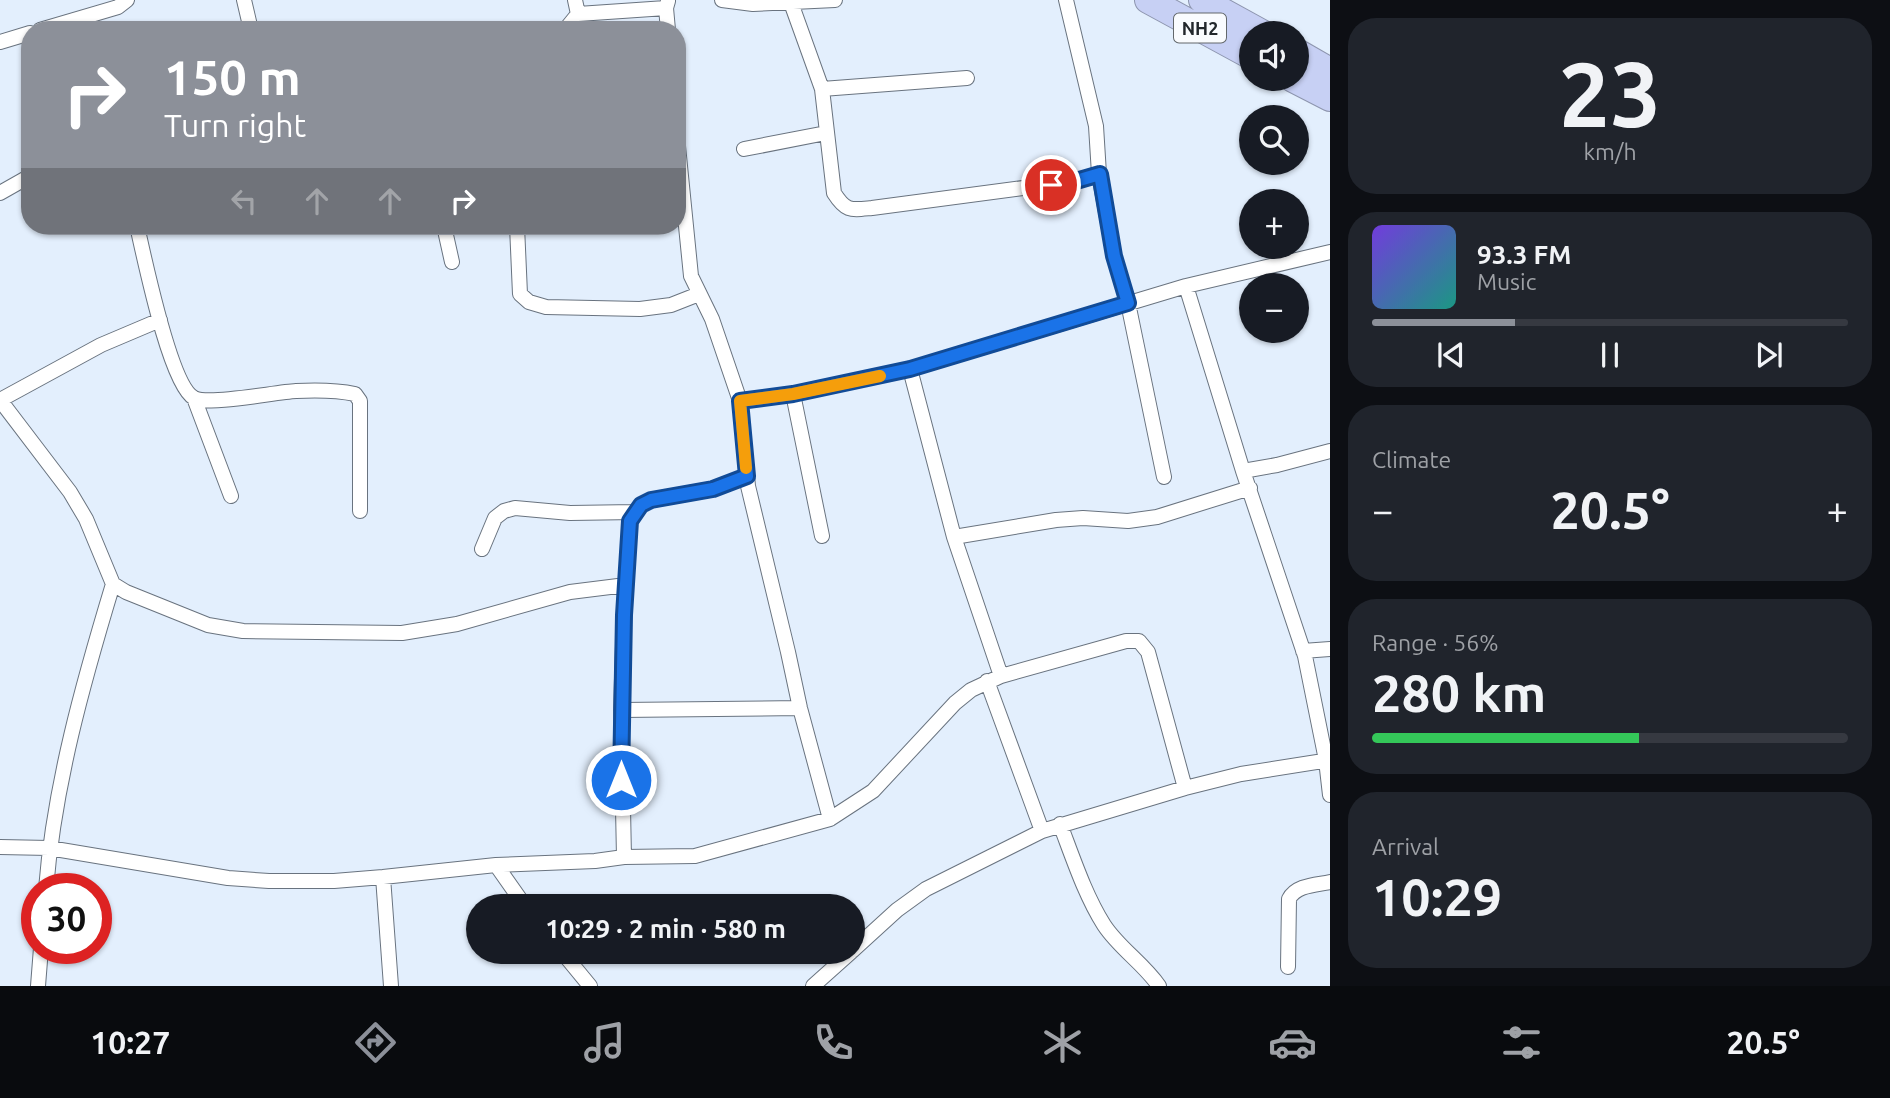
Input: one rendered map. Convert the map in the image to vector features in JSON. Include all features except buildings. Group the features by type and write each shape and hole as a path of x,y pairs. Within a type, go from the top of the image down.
{"highway":[{"name":"NH2","path":"1148,0 1239,49"},
{"name":"NH2","path":"1202,0 1240,21"},
{"path":"1309,59 1330,71"},
{"path":"1309,87 1330,98"}],"street":[{"path":"72,21 118,8 127,0"},
{"path":"244,0 249,21"},
{"path":"722,0 753,4 835,0"},
{"path":"1066,0 1096,125 1100,174 1114,256 1128,303 1164,477"},
{"path":"790,1 822,89 834,192 842,206 854,210 1076,181 1100,174"},
{"path":"577,7 667,4"},
{"path":"0,42 21,36"},
{"path":"822,89 967,78"},
{"path":"744,149 826,133"},
{"path":"0,193 21,181"},
{"path":"686,233 689,265 699,295 712,319 740,401 747,476 800,708 830,819"},
{"path":"139,235 160,320 182,386 194,398 231,496"},
{"path":"446,235 452,262"},
{"path":"517,235 520,294 529,302 553,308 640,309 671,305 699,295"},
{"path":"740,401 793,394 910,369 1186,286 1330,252"},
{"path":"1186,286 1242,471 1250,488 1303,651 1328,760 1330,795"},
{"path":"160,320 101,345 0,400 70,492 86,519 113,584 126,592 224,629 402,633 457,624 570,592 626,585"},
{"path":"910,369 994,679 1042,831"},
{"path":"194,398 209,400 296,391 341,391 355,394 360,401 360,511"},
{"path":"793,394 822,536"},
{"path":"1242,471 1330,451"},
{"path":"624,857 621,710 629,528 635,512 651,500 713,489 747,476"},
{"path":"954,537 1056,520 1083,518 1128,521 1157,517 1250,488"},
{"path":"482,549 495,518 504,510 515,508 570,513 635,512"},
{"path":"47,873 49,848 76,716 113,584"},
{"path":"0,847 49,848 242,879 334,881 496,864 695,856 830,819 873,791 955,703 971,690 994,679 1126,641 1139,641 1148,652 1185,788"},
{"path":"1303,651 1330,649"},
{"path":"621,710 800,708"},
{"path":"865,940 897,910 926,889 1060,824 1241,774 1328,760"},
{"path":"1060,824 1104,925 1159,986"},
{"path":"496,864 517,894"},
{"path":"383,877 390,986"},
{"path":"1288,967 1289,899 1292,893 1301,888 1330,882"},
{"path":"38,986 40,964"},
{"path":"572,964 590,986"},
{"path":"813,986 838,964"}],"slow traffic":[{"path":"746,468 740,401 793,394 880,376"}],"route":[{"path":"621,780 624,615 629,528 635,512 651,500 713,489 747,476 740,401 793,394 910,369 1128,303 1114,256 1100,174 1051,185"}]}
